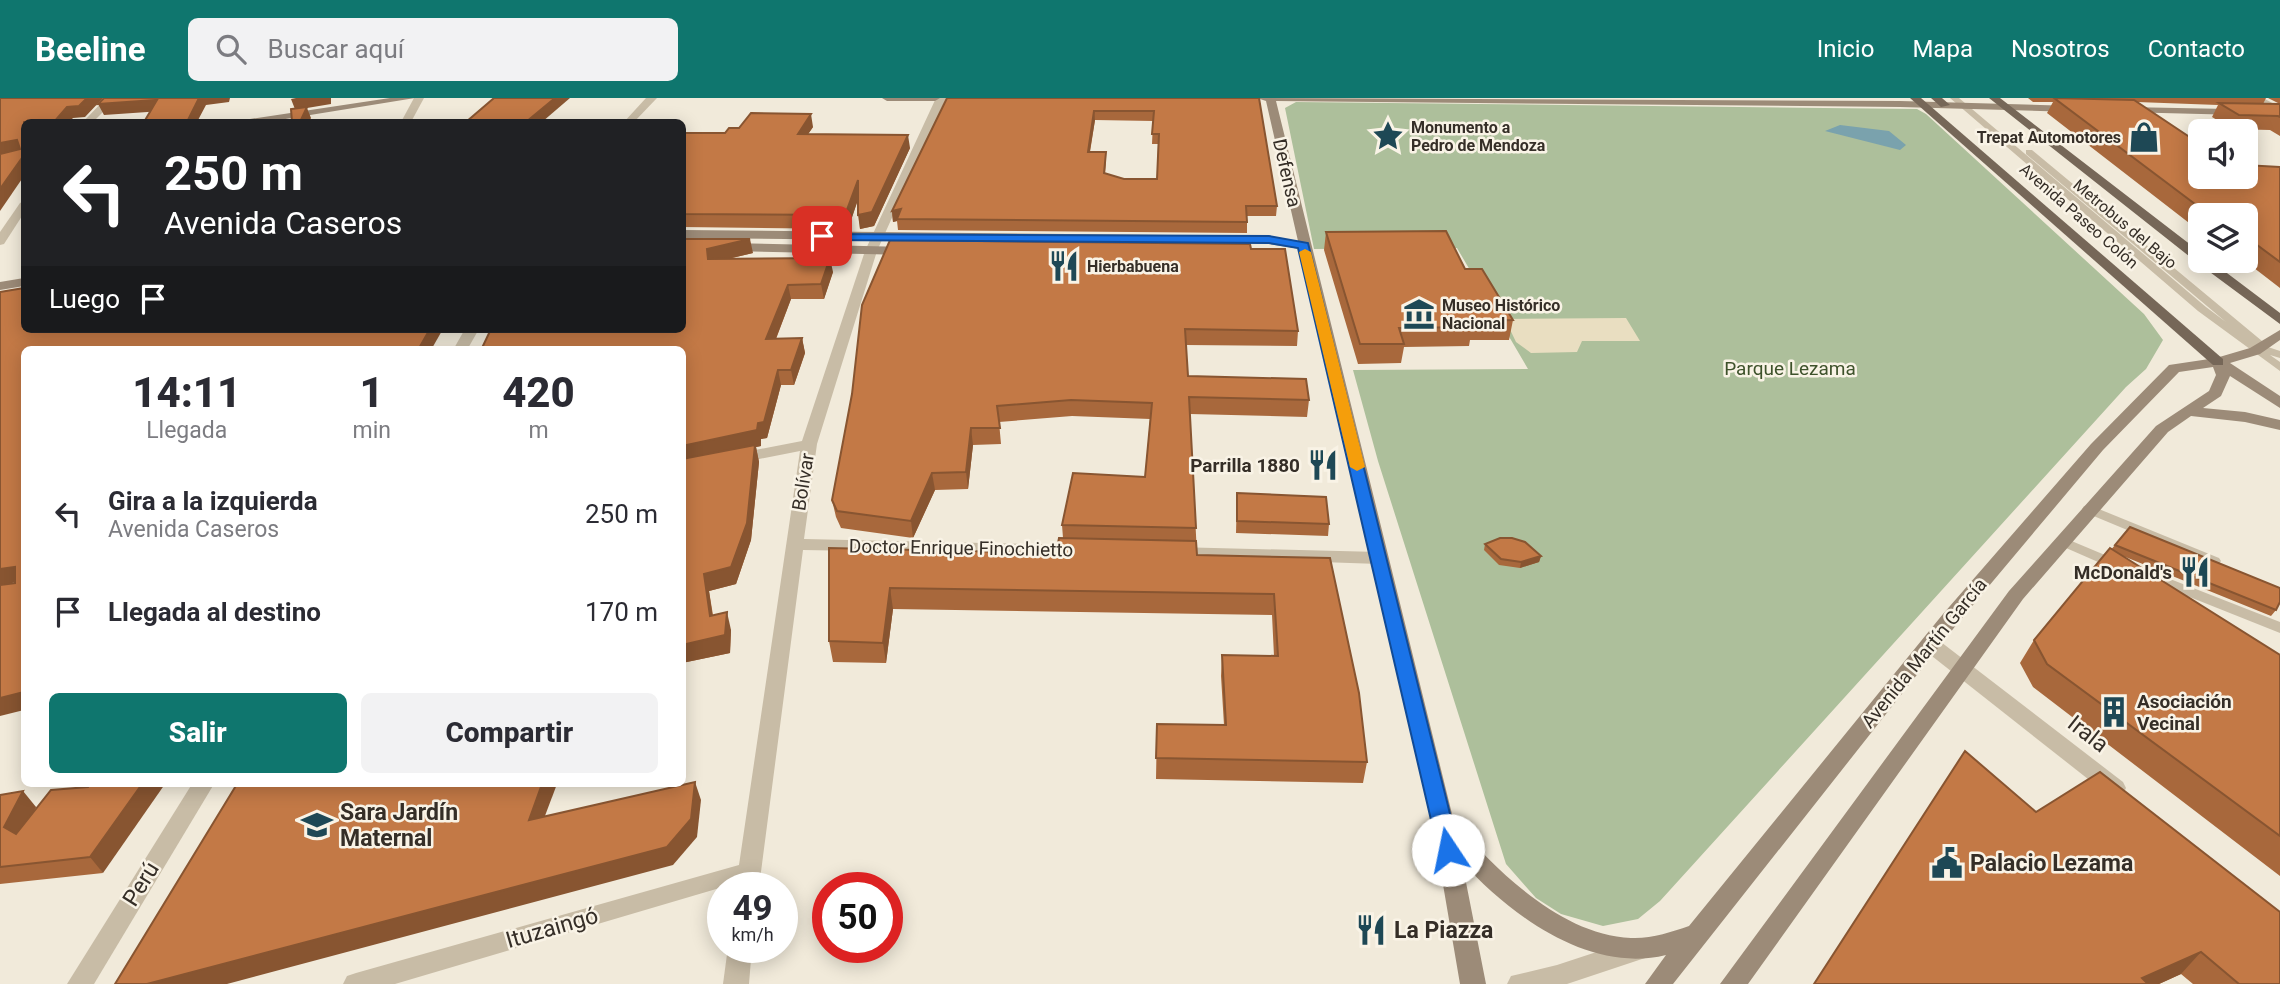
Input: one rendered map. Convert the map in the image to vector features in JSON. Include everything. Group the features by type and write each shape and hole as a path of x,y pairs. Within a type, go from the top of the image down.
{"main road":[{"path":"270,119 410,98"},
{"path":"887,98 935,98"},
{"path":"1262,98 1956,102"},
{"name":"Defensa","path":"1270,98 1444,826 1473,984"},
{"path":"1936,98 1976,106 2087,109"},
{"name":"Avenida Paseo Colón","path":"1994,98 2188,250"},
{"name":"Avenida Paseo Colón","path":"1919,101 2218,362"},
{"path":"2115,110 2280,112"},
{"path":"686,234 874,244 926,251"},
{"path":"686,246 1269,240 1304,246"},
{"path":"954,251 1271,252 1304,246"},
{"name":"Avenida Paseo Colón","path":"2218,273 2280,320"},
{"path":"0,286 21,282"},
{"path":"0,297 21,293"},
{"name":"Avenida Martín García","path":"1658,984 1930,645 2097,447 2174,368 2218,362 2259,349 2280,334"},
{"path":"2259,349 2280,356"},
{"path":"2218,362 2280,403"},
{"name":"Avenida Martín García","path":"1733,984 2016,595 2162,429 2192,412 2216,393 2223,375 2218,362"},
{"path":"2192,412 2245,417 2280,425"},
{"path":"1444,826 1487,875 1525,908 1571,932 1601,943 1636,950 1696,935"}],"street":[{"path":"91,119 112,98"},
{"path":"408,119 419,98"},
{"path":"632,119 652,98"},
{"name":"Bolívar","path":"748,872 809,444 874,244 941,98"},
{"path":"2255,98 2280,112"},
{"path":"0,241 21,210"},
{"path":"720,462 809,444"},
{"path":"797,520 804,533 831,545"},
{"name":"Doctor Enrique Finochietto","path":"794,544 1091,551"},
{"path":"1160,553 1379,558"},
{"name":"Irala","path":"1930,645 2137,805"},
{"name":"Perú","path":"79,984 201,787"},
{"name":"Ituzaingó","path":"356,984 707,891"},
{"path":"1520,984 1557,976 1636,950"},
{"path":"736,984 738,963"}],"lane":[{"name":"Metrobus del Bajo","path":"1956,102 2259,349"},
{"name":"Metrobus del Bajo","path":"1976,106 2280,368"},
{"path":"2089,509 2229,567"},
{"path":"2062,541 2280,628"}],"green space":[{"name":"Parque Lezama","path":"1296,102 1917,109 1926,114 2144,314 2163,340 2146,369 2126,387 1660,901 1638,919 1603,926 1561,914 1536,898 1506,864 1378,461 1353,370 1528,369 1457,248 1314,249 1285,108"}],"shaded area":[{"path":"1626,318 1640,341 1582,341 1577,352 1531,353 1516,342 1505,319"}],"water":[{"path":"1840,125 1889,131 1906,145 1900,150 1825,131"}],"building":[{"path":"0,98 87,98 79,106 67,107 57,119 21,119 21,159 0,189 0,154 20,149 17,140 0,143"},
{"path":"104,98 199,98 188,119 146,119 157,100 98,104"},
{"path":"494,98 555,98 530,119 470,119"},
{"path":"947,98 1259,98 1277,206 1246,206 1247,222 897,219 901,209 892,211","holes":["1094,111 1154,111 1152,134 1159,134 1157,179 1124,179 1104,173 1106,152 1088,152"]},
{"path":"2054,98 2134,100 2188,136 2188,189 2258,189 2258,166 2280,167 2280,262 2258,246 2258,203 2194,203"},
{"path":"2219,103 2280,104 2280,117 2239,115"},
{"path":"307,107 301,119 292,119 291,109"},
{"path":"751,113 811,114 798,134 908,135 872,212 858,215 858,180 845,215 686,214 686,133 725,133 729,128 739,128"},
{"name":"Museo Histórico Nacional","path":"1446,231 1465,269 1482,269 1513,320 1470,321 1473,327 1399,328 1404,344 1360,344 1326,232"},
{"path":"686,239 750,239 707,249 708,259 830,258 821,284 788,285 766,339 802,338 791,370 778,370 764,422 758,423 757,430 686,445 686,346 483,346 489,333 686,333"},
{"path":"890,240 1250,244 1251,249 1285,249 1298,331 1185,329 1188,376 1306,379 1309,400 1189,397 1196,528 1062,525 1073,473 1145,477 1152,403 1071,400 997,406 1000,428 971,428 966,472 932,473 911,521 837,511 832,500 852,394 862,305"},
{"path":"21,288 21,333 428,333 420,346 21,346 21,693 0,698 0,585 15,583 15,567 0,569 0,292"},
{"path":"755,445 747,523 731,567 704,574 710,616 727,612 725,635 686,644 686,458"},
{"path":"1237,493 1326,497 1329,524 1237,521"},
{"name":"McDonald's","path":"2130,527 2280,588 2280,602 2276,610 2115,545"},
{"path":"1059,538 1196,541 1197,555 1330,558 1359,693 1367,762 1156,758 1157,724 1226,725 1222,655 1278,656 1274,594 890,588 883,643 829,641 829,548 1056,553"},
{"path":"1500,538 1525,542 1541,556 1521,562 1501,559 1485,544"},
{"path":"2110,548 2280,655 2280,836 2047,664 2034,640"},
{"path":"1965,751 2036,812 2100,772 2280,912 2280,984 2239,984 2201,952 2142,978 2148,984 1814,984"},
{"path":"695,782 691,819 667,847 147,984 115,984 235,787 541,787 529,820 673,787 686,787 686,784"},
{"path":"140,787 90,857 0,867 0,795 23,791 4,827 16,834 51,790"}],"slow traffic":[{"path":"1305,252 1357,467"}],"place":[{"name":"Monumento a Pedro de Mendoza","path":"1388,136"},
{"name":"Trepat Automotores","path":"2144,137"},
{"name":"Hierbabuena","path":"1064,266"},
{"name":"Museo Histórico Nacional","path":"1419,314"},
{"name":"Parrilla 1880","path":"1323,465"},
{"name":"McDonald's","path":"2195,572"},
{"name":"Asociación Vecinal","path":"2114,712"},
{"name":"Sara Jardín Maternal","path":"317,825"},
{"name":"Palacio Lezama","path":"1947,863"},
{"name":"La Piazza","path":"1371,930"}],"route":[{"path":"822,236 1269,240 1304,246 1448,850"}]}
